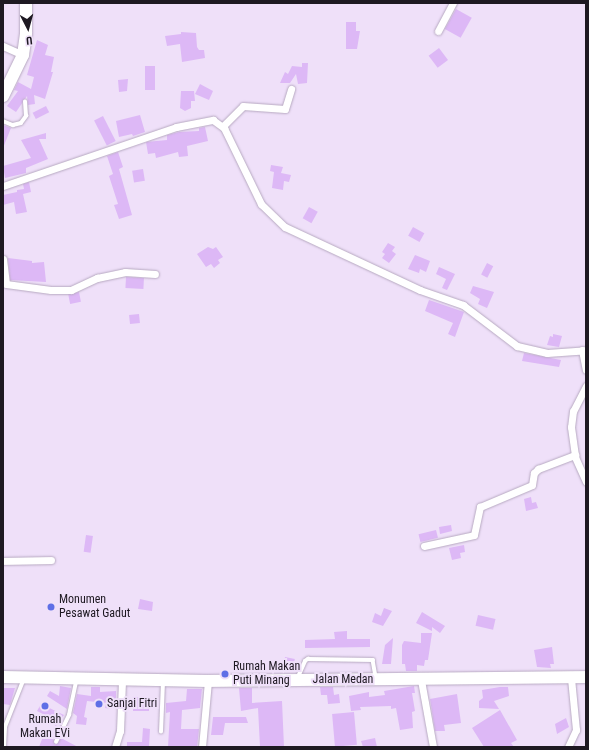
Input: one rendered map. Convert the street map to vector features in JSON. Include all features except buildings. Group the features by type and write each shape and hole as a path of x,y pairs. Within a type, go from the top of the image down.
{"highway":[{"path":"3,96 23,55 26,33 26,3"},
{"name":"Jalan Medan","path":"3,677 208,682 586,677"}],"street":[{"path":"438,32 453,3"},
{"path":"3,46 23,55"},
{"path":"222,126 242,106 285,109 291,90"},
{"path":"3,186 176,127 208,120 222,126 262,204 285,227 420,290 463,305 517,346 548,353 584,350 586,370"},
{"path":"3,259 6,284 52,290 71,290 97,278 125,272 155,274"},
{"path":"586,386 571,419 575,455 586,482"},
{"path":"424,546 472,536 476,531 480,506 532,485 534,473 538,469 575,455"},
{"path":"3,561 51,560"},
{"path":"568,747 576,730 571,678"},
{"path":"115,747 120,731 122,680"},
{"path":"421,680 433,747"},
{"path":"202,747 208,682"}],"lane":[{"path":"3,121 14,125 21,123 26,116 25,102"},
{"path":"297,681 305,661 308,659 373,660 376,680"},
{"path":"4,747 5,727 24,678"},
{"path":"56,742 69,715 76,678"},
{"path":"161,732 163,681"}],"place":[{"name":"Monumen Pesawat Gadut","path":"51,607"},
{"name":"Rumah Makan Puti Minang","path":"225,674"},
{"name":"Sanjai Fitri","path":"99,704"},
{"name":"Rumah Makan EVi","path":"45,706"}]}
